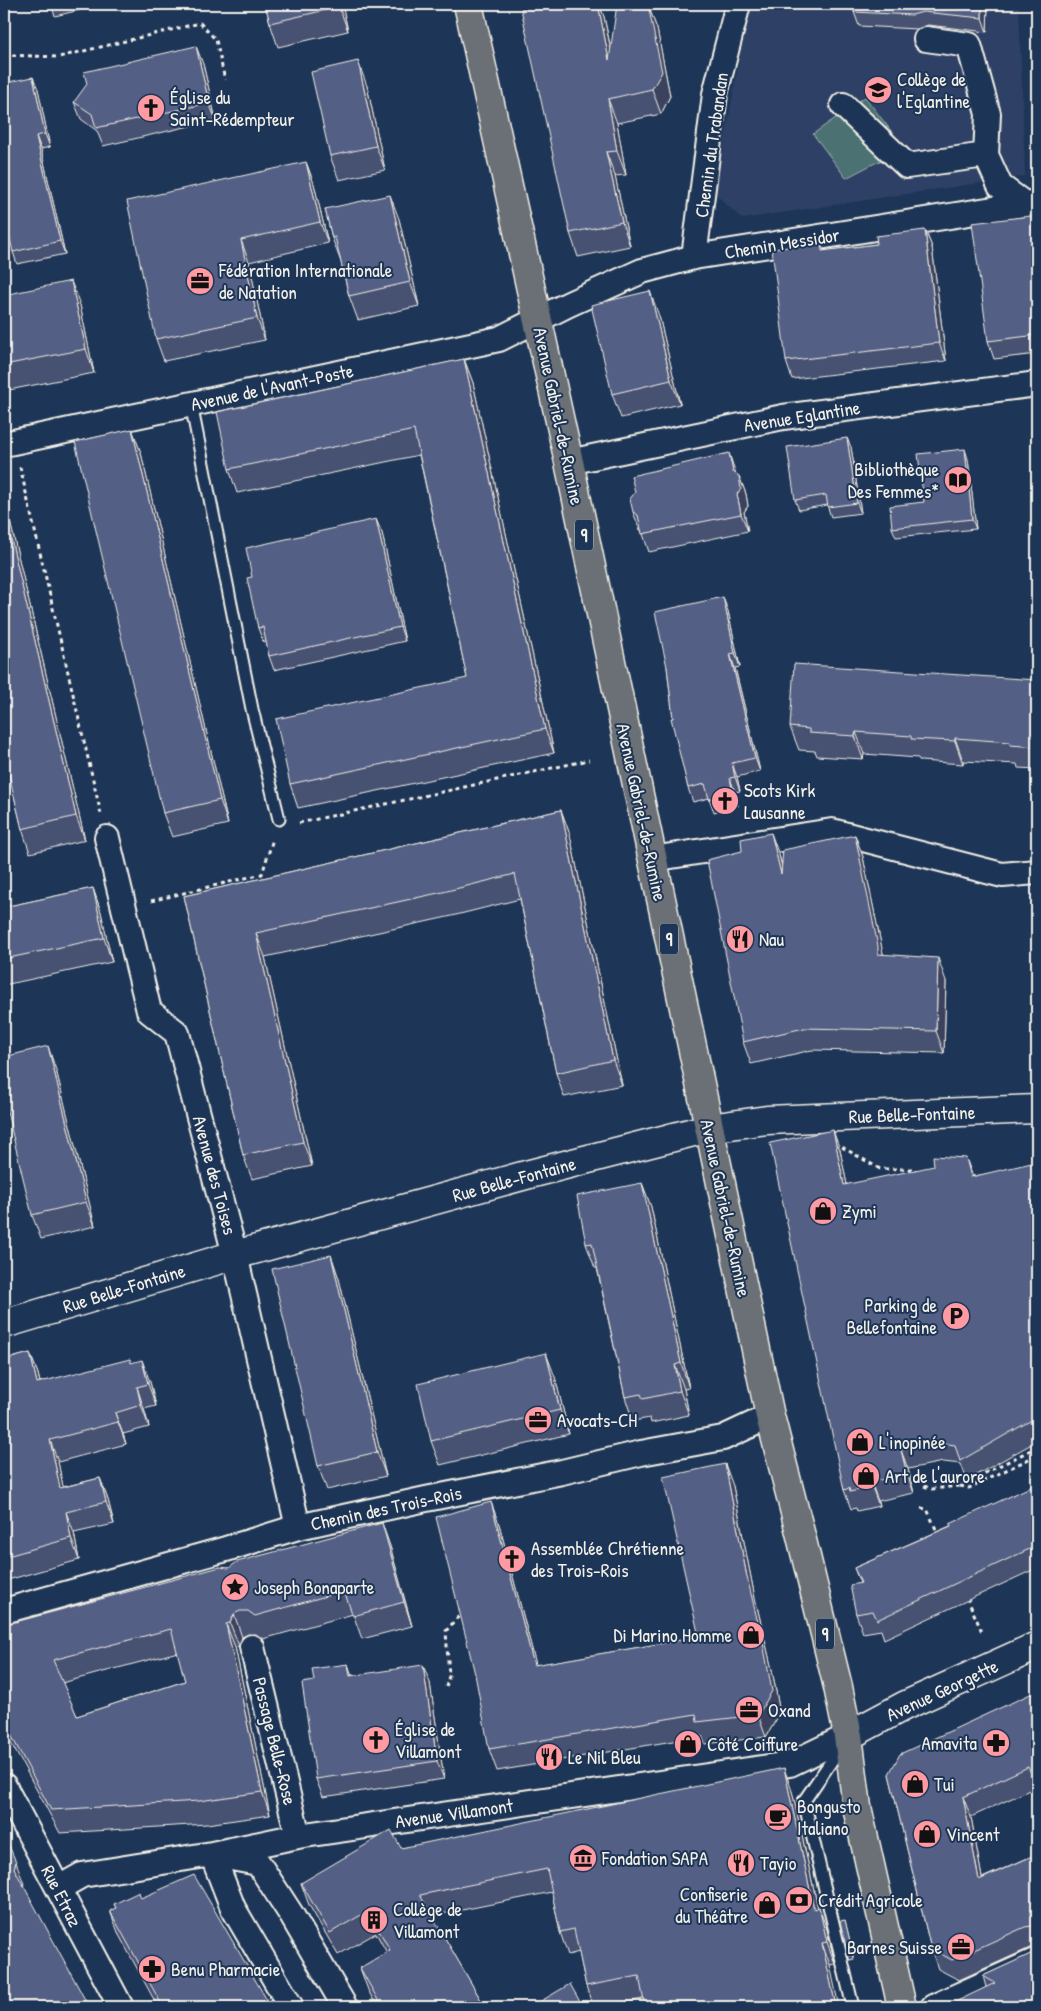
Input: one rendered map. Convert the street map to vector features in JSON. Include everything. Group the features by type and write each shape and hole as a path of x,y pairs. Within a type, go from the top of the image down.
{"main road":[{"name":"Avenue Gabriel-de-Rumine","path":"468,4 569,462 770,1416 800,1532 848,1736"},
{"name":"Rue Belle-Fontaine","path":"4,1324 236,1255 526,1175 709,1128 767,1120 1037,1109"},
{"name":"Avenue Georgette","path":"848,1736 904,1706 1037,1646"},
{"name":"9","path":"848,1736 857,1807 902,2007"}],"street":[{"name":"Chemin du Trabandan","path":"694,257 715,94 738,4"},
{"path":"926,39 969,45 988,114 986,155 1000,186 1031,203"},
{"path":"843,105 908,166 986,155"},
{"name":"Chemin Messidor","path":"537,319 642,271 694,257 1031,203"},
{"name":"Avenue de l'Avant-Poste","path":"4,444 499,339 537,319"},
{"name":"Avenue Eglantine","path":"569,462 782,417 1037,384"},
{"path":"652,859 832,831 1002,875 1037,872"},
{"name":"Avenue des Toises","path":"107,838 149,1011 177,1033 236,1255 298,1527"},
{"name":"Chemin des Trois-Rois","path":"4,1611 229,1559 298,1527 562,1472 641,1453 723,1438 770,1416"},
{"name":"Passage Belle-Rose","path":"252,1647 298,1836"},
{"name":"Avenue Villamont","path":"59,1888 82,1875 212,1854 298,1836 790,1764 848,1736"},
{"name":"Rue Etraz","path":"4,1786 121,2007"},
{"path":"212,1854 233,1908 291,2007"},
{"path":"212,1854 258,1863 291,1914 345,2007"},
{"path":"933,2007 1037,1960"}],"lane":[{"path":"190,404 252,709 279,819"},
{"path":"848,1736 804,1801 853,2007"}],"path":[{"path":"4,55 59,56 200,23 216,40 225,80"},
{"path":"20,466 107,838"},
{"path":"123,907 262,874 279,819 296,824 589,760"},
{"path":"841,1146 880,1169 916,1169 916,1180"},
{"path":"959,1486 1037,1447"},
{"path":"924,1486 932,1489 959,1486 969,1488 1037,1455"},
{"path":"921,1508 927,1509 943,1544"},
{"path":"963,1589 984,1634"},
{"path":"446,1686 449,1676 446,1631 458,1617 463,1616"}],"shaded area":[{"name":"Collège de l'Eglantine","path":"749,4 1019,4 1025,176 742,219 715,194"}],"green space":[{"path":"865,97 895,136 900,152 846,178 813,134"}],"building":[{"path":"265,4 338,4 339,7 270,23"},
{"path":"545,4 598,4 609,60 617,4 648,5 662,72 652,89 608,99 617,151 606,152 622,222 570,233 521,9"},
{"path":"855,4 982,4 982,18 923,12 912,15 854,12"},
{"name":"Église du Saint-Rédempteur","path":"196,46 209,103 96,128 92,114 74,102 87,84 84,72"},
{"path":"358,61 376,146 330,156 311,72"},
{"path":"33,77 45,134 36,136 60,241 13,252 4,213 4,83"},
{"name":"Fédération Internationale de Natation","path":"306,162 320,222 241,240 257,318 156,339 127,201"},
{"path":"390,195 410,282 349,296 335,237 332,238 325,209"},
{"path":"1031,216 1037,267 1037,335 988,341 972,223"},
{"path":"925,230 939,343 786,361 772,249 821,243 822,251 877,244 876,236"},
{"path":"71,281 86,349 4,365 4,295"},
{"path":"650,291 671,380 612,394 591,305"},
{"path":"464,359 545,729 290,784 276,719 467,678 414,430 229,469 217,412"},
{"path":"132,429 220,800 163,813 75,442"},
{"path":"1031,432 1037,432 1037,479"},
{"path":"847,438 857,503 828,507 826,495 795,500 787,447"},
{"path":"965,449 972,519 892,528 890,506 924,502 918,454"},
{"path":"729,453 733,472 739,476 741,489 737,494 741,514 642,534 638,515 633,512 630,499 635,492 631,476"},
{"path":"4,509 76,816 22,829 4,754"},
{"path":"376,519 400,627 269,656 263,627 258,628 247,578 252,577 246,548"},
{"path":"723,597 735,653 730,654 755,758 732,763 735,777 730,778 733,793 709,799 705,784 688,788 671,718 673,718 667,667 655,612"},
{"path":"794,664 1037,680 1037,747 1010,745 1010,742 955,738 955,741 911,739 911,736 856,732 855,736 809,733 809,729 790,727"},
{"path":"561,810 613,1060 556,1073 515,874 443,892 256,933 303,1142 243,1155 184,896"},
{"path":"771,833 781,874 783,850 855,835 878,946 878,954 938,958 936,1031 804,1028 743,1042 707,860 742,851 741,839"},
{"path":"93,888 104,938 4,959 4,907"},
{"path":"48,1046 86,1202 32,1215 4,1099 4,1057"},
{"path":"833,1130 844,1185 934,1166 933,1156 966,1158 971,1177 1036,1162 1037,1170 1037,1417 960,1461 955,1445 936,1442 901,1450 907,1474 871,1482 872,1487 850,1492 849,1488 844,1490 770,1143"},
{"path":"642,1183 681,1363 675,1365 680,1391 643,1399 641,1394 625,1397 592,1243 586,1244 577,1196"},
{"path":"331,1255 377,1452 318,1466 272,1269"},
{"path":"30,1353 37,1383 130,1359 131,1363 142,1360 148,1384 137,1387 141,1405 115,1413 118,1422 50,1440 60,1488 100,1478 106,1502 66,1512 71,1538 4,1557 4,1360"},
{"path":"546,1353 560,1410 431,1441 418,1384"},
{"path":"725,1464 772,1691 758,1715 697,1722 696,1714 489,1749 475,1674 436,1517 491,1502 534,1665 699,1637 663,1477"},
{"path":"1037,1484 1036,1546 877,1620 873,1611 856,1614 850,1585 861,1583 854,1568 951,1526 950,1524"},
{"path":"382,1523 404,1602 353,1616 344,1591 255,1616 248,1611 240,1611 234,1614 230,1623 226,1624 262,1792 199,1801 51,1810 4,1722 4,1625 220,1567 229,1568 237,1562","holes":["171,1629 185,1681 77,1716 53,1660"]},
{"name":"Église de Villamont","path":"348,1664 350,1676 423,1665 437,1761 316,1779 302,1683 314,1681 312,1669"},
{"path":"1037,1691 1037,1785 1028,1767 963,1797 979,1880 1037,1854 1037,1929 1032,1926 1025,1927 952,1960 931,1949 889,1774 900,1754"},
{"path":"784,1768 814,1909 819,1907 827,1942 822,1943 836,2007 645,2007 639,1976 586,1986 574,1929 560,1932 547,1869 420,1895 485,2007 382,2007 360,1968 390,1950 368,1911 330,1933 301,1883 391,1830 401,1848"},
{"path":"4,1834 16,1862 14,1868 89,2007 4,2007"},
{"path":"194,1875 271,2007 163,2007 110,1911 116,1908 114,1904 139,1892 141,1898"},
{"path":"845,1920 853,1954 848,1956 840,1921"},
{"path":"1037,1951 1037,2007 950,2007 949,2005 995,1983 983,1976"},
{"path":"570,1984 583,2007 531,2007"}],"place":[{"name":"Collège de l'Eglantine","path":"878,90"},
{"name":"Église du Saint-Rédempteur","path":"151,108"},
{"name":"Fédération Internationale de Natation","path":"200,281"},
{"name":"Bibliothèque Des Femmes*","path":"958,480"},
{"name":"Scots Kirk Lausanne","path":"725,801"},
{"name":"Nau","path":"740,939"},
{"name":"Zymi","path":"823,1211"},
{"name":"Parking de Bellefontaine","path":"956,1316"},
{"name":"Avocats-CH","path":"538,1420"},
{"name":"L'inopinée","path":"860,1442"},
{"name":"Art de l'aurore","path":"866,1476"},
{"name":"Assemblée Chrétienne des Trois-Rois","path":"512,1559"},
{"name":"Joseph Bonaparte","path":"235,1587"},
{"name":"Di Marino Homme","path":"751,1635"},
{"name":"Oxand","path":"749,1710"},
{"name":"Église de Villamont","path":"376,1740"},
{"name":"Amavita","path":"996,1743"},
{"name":"Côté Coiffure","path":"688,1744"},
{"name":"Le Nil Bleu","path":"549,1757"},
{"name":"Tui","path":"915,1784"},
{"name":"Bongusto Italiano","path":"778,1817"},
{"name":"Vincent","path":"927,1834"},
{"name":"Fondation SAPA","path":"583,1858"},
{"name":"Tayio","path":"741,1863"},
{"name":"Crédit Agricole","path":"799,1900"},
{"name":"Confiserie du Théâtre","path":"767,1905"},
{"name":"Collège de Villamont","path":"374,1920"},
{"name":"Barnes Suisse","path":"961,1947"},
{"name":"Benu Pharmacie","path":"152,1969"}]}
